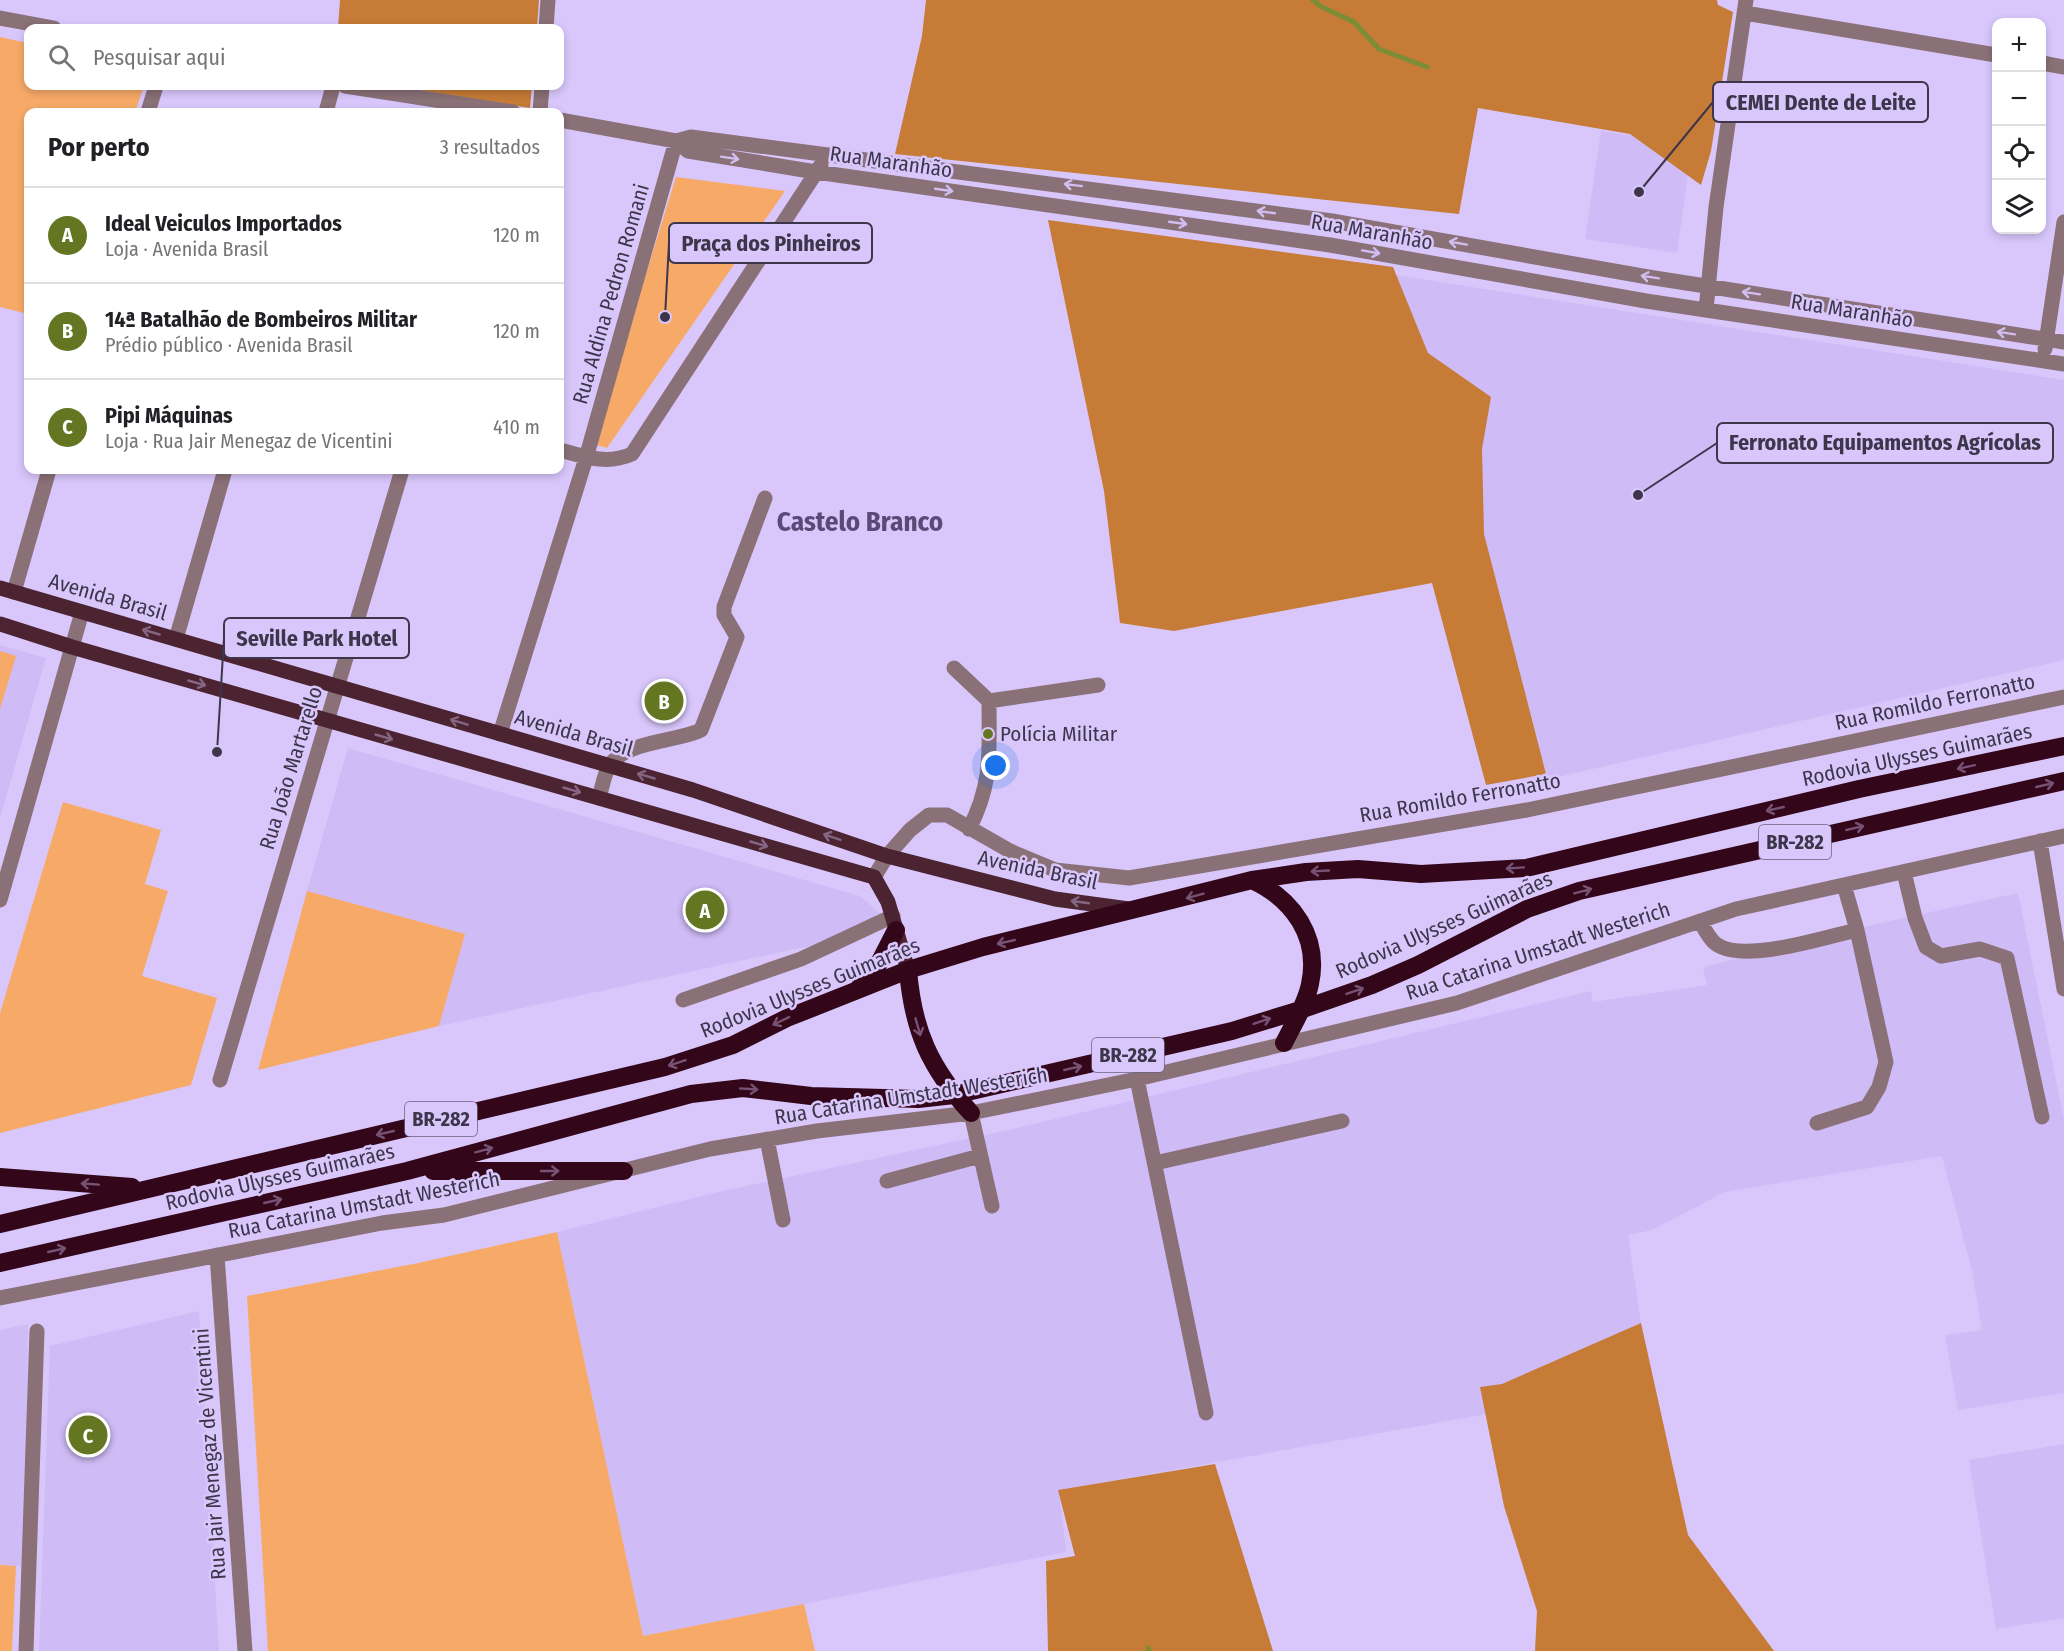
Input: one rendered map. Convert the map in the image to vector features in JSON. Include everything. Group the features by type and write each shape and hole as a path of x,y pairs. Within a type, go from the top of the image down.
{"highway":[{"name":"Rodovia Ulysses Guimarães","path":"0,1224 665,1067 733,1046 787,1018 908,970 983,947 1138,911 1252,880 1327,871 1358,870 1421,874 1527,868 1859,789 2064,746"},
{"name":"Rodovia Ulysses Guimarães","path":"0,1263 407,1171 690,1094 742,1088 811,1096 918,1099 954,1095 1232,1031 1372,985 1418,965 1527,909 1579,891 2064,781"},
{"path":"1252,880 1268,888 1288,903 1301,919 1309,937 1313,960 1310,985 1284,1043"},
{"path":"857,989 876,969 894,923"},
{"path":"908,970 911,1004 920,1037 934,1067 954,1095 971,1113"},
{"path":"407,1171 624,1170"},
{"path":"0,1177 149,1188"}],"main road":[{"name":"Avenida Brasil","path":"7,590 693,790 887,856 1055,899 1138,911"},
{"path":"0,624 72,647 874,878 894,923 908,970"}],"street":[{"path":"546,24 548,0"},
{"path":"1706,309 1717,196 1746,6 1992,55"},
{"path":"0,18 32,24"},
{"path":"2046,64 2064,67"},
{"path":"149,108 155,90"},
{"path":"327,108 332,90"},
{"path":"370,90 481,108"},
{"path":"540,108 542,90"},
{"name":"Rua Maranhão","path":"564,121 676,141 691,137 1332,221 1708,286 2064,342"},
{"name":"Rua Maranhão","path":"676,141 688,151 816,172 1330,245 1706,309 2064,364"},
{"name":"Rua Aldina Pedron Romani","path":"500,734 586,458 676,141"},
{"path":"564,451 586,458 615,461 632,454 828,155"},
{"path":"904,185 908,164"},
{"path":"1152,219 1155,196"},
{"path":"1330,245 1332,221"},
{"path":"2043,361 2064,222"},
{"path":"1497,275 1501,251"},
{"path":"1829,328 1832,306"},
{"path":"7,590 48,474"},
{"path":"176,639 224,474"},
{"name":"Rua João Martarello","path":"220,1080 401,474"},
{"path":"599,798 610,765 629,751 646,744 687,736 701,730 737,637 724,615 724,608 765,498"},
{"path":"0,900 82,612"},
{"path":"954,668 988,701 989,764 986,792 969,829"},
{"path":"988,701 1098,685"},
{"name":"Rua Romildo Ferronatto","path":"874,878 887,856 920,820 929,815 947,815 969,829 1056,870 1129,878 1527,810 2064,697"},
{"name":"Rua Catarina Umstadt Westerich","path":"0,1298 382,1223 444,1215 710,1149 767,1139 971,1113 1137,1079 1457,1003 1736,909 2064,836"},
{"path":"2040,841 2064,989"},
{"path":"1904,872 1915,918 1926,947 1941,956 1980,949 2007,958 2042,1117"},
{"path":"1817,1123 1867,1107 1879,1087 1886,1062 1857,930 1844,885"},
{"path":"1700,921 1715,944 1728,949 1751,952 1857,930"},
{"path":"683,1000 801,959 894,923"},
{"path":"1137,1079 1206,1413"},
{"path":"971,1113 992,1206"},
{"path":"1155,1163 1342,1121"},
{"path":"767,1139 783,1220"},
{"path":"887,1181 980,1156"},
{"name":"Rua Jair Menegaz de Vicentini","path":"217,1255 245,1651"},
{"path":"26,1651 37,1331"}],"shaded area":[{"path":"340,0 539,0 537,24 338,24"},
{"path":"926,0 1717,0 1718,5 1733,12 1711,151 1701,185 1630,134 1478,108 1459,214 895,154 922,36"},
{"path":"0,37 24,42 24,90 143,90 136,108 24,108 24,313 0,307"},
{"path":"419,90 532,90 530,108"},
{"path":"1601,131 1692,144 1677,253 1585,239"},
{"path":"676,177 785,191 607,448 593,444"},
{"path":"1048,220 1393,267 1428,353 1491,397 1482,449 1484,534 1546,774 1486,785 1432,583 1174,631 1120,623 1104,491"},
{"path":"1389,274 2064,380 2064,660 1545,780"},
{"path":"0,645 46,658 0,818"},
{"path":"0,651 16,656 0,709"},
{"path":"348,748 860,896 882,915 883,930 439,1026 464,934 307,891"},
{"path":"63,802 161,830 145,884 168,891 142,976 217,998 191,1085 0,1133 0,1013"},
{"path":"307,891 465,934 439,1026 258,1070"},
{"path":"2018,893 2064,1119 2064,1393 1958,1410 1945,1335 1982,1330 1972,1271 1942,1156 1725,1192 1652,1230 1628,1235 1641,1323 1502,1384 1481,1387 1487,1414 1059,1490 1066,1552 643,1636 557,1232 714,1193 1004,1131 1591,991 1593,1002 1707,985 1703,967 1885,922"},
{"path":"557,1232 643,1636 804,1604 815,1651 268,1651 247,1296 418,1263"},
{"path":"199,1311 219,1651 39,1651 50,1346"},
{"path":"1641,1323 1688,1535 1774,1651 1535,1651 1537,1611 1504,1506 1480,1387 1502,1384"},
{"path":"28,1324 25,1566 0,1565 0,1330"},
{"path":"2064,1444 2064,1618 1996,1629 1969,1460"},
{"path":"1215,1464 1273,1651 1048,1651 1046,1561 1075,1556 1058,1490"},
{"path":"0,1565 16,1566 12,1651 0,1651"}],"waterway":[{"path":"1313,0 1322,7 1354,22 1379,49 1427,67"}],"place":[{"name":"CEMEI Dente de Leite","path":"1639,192"},
{"name":"Praça dos Pinheiros","path":"665,317"},
{"name":"Ferronato Equipamentos Agrícolas","path":"1638,495"},
{"name":"14ª Batalhão de Bombeiros Militar","path":"664,701"},
{"name":"Polícia Militar","path":"988,734"},
{"name":"Seville Park Hotel","path":"217,752"},
{"name":"Ideal Veiculos Importados","path":"705,910"},
{"name":"Pipi Máquinas","path":"88,1435"}],"district":[{"name":"Castelo Branco","path":"860,522"}]}
